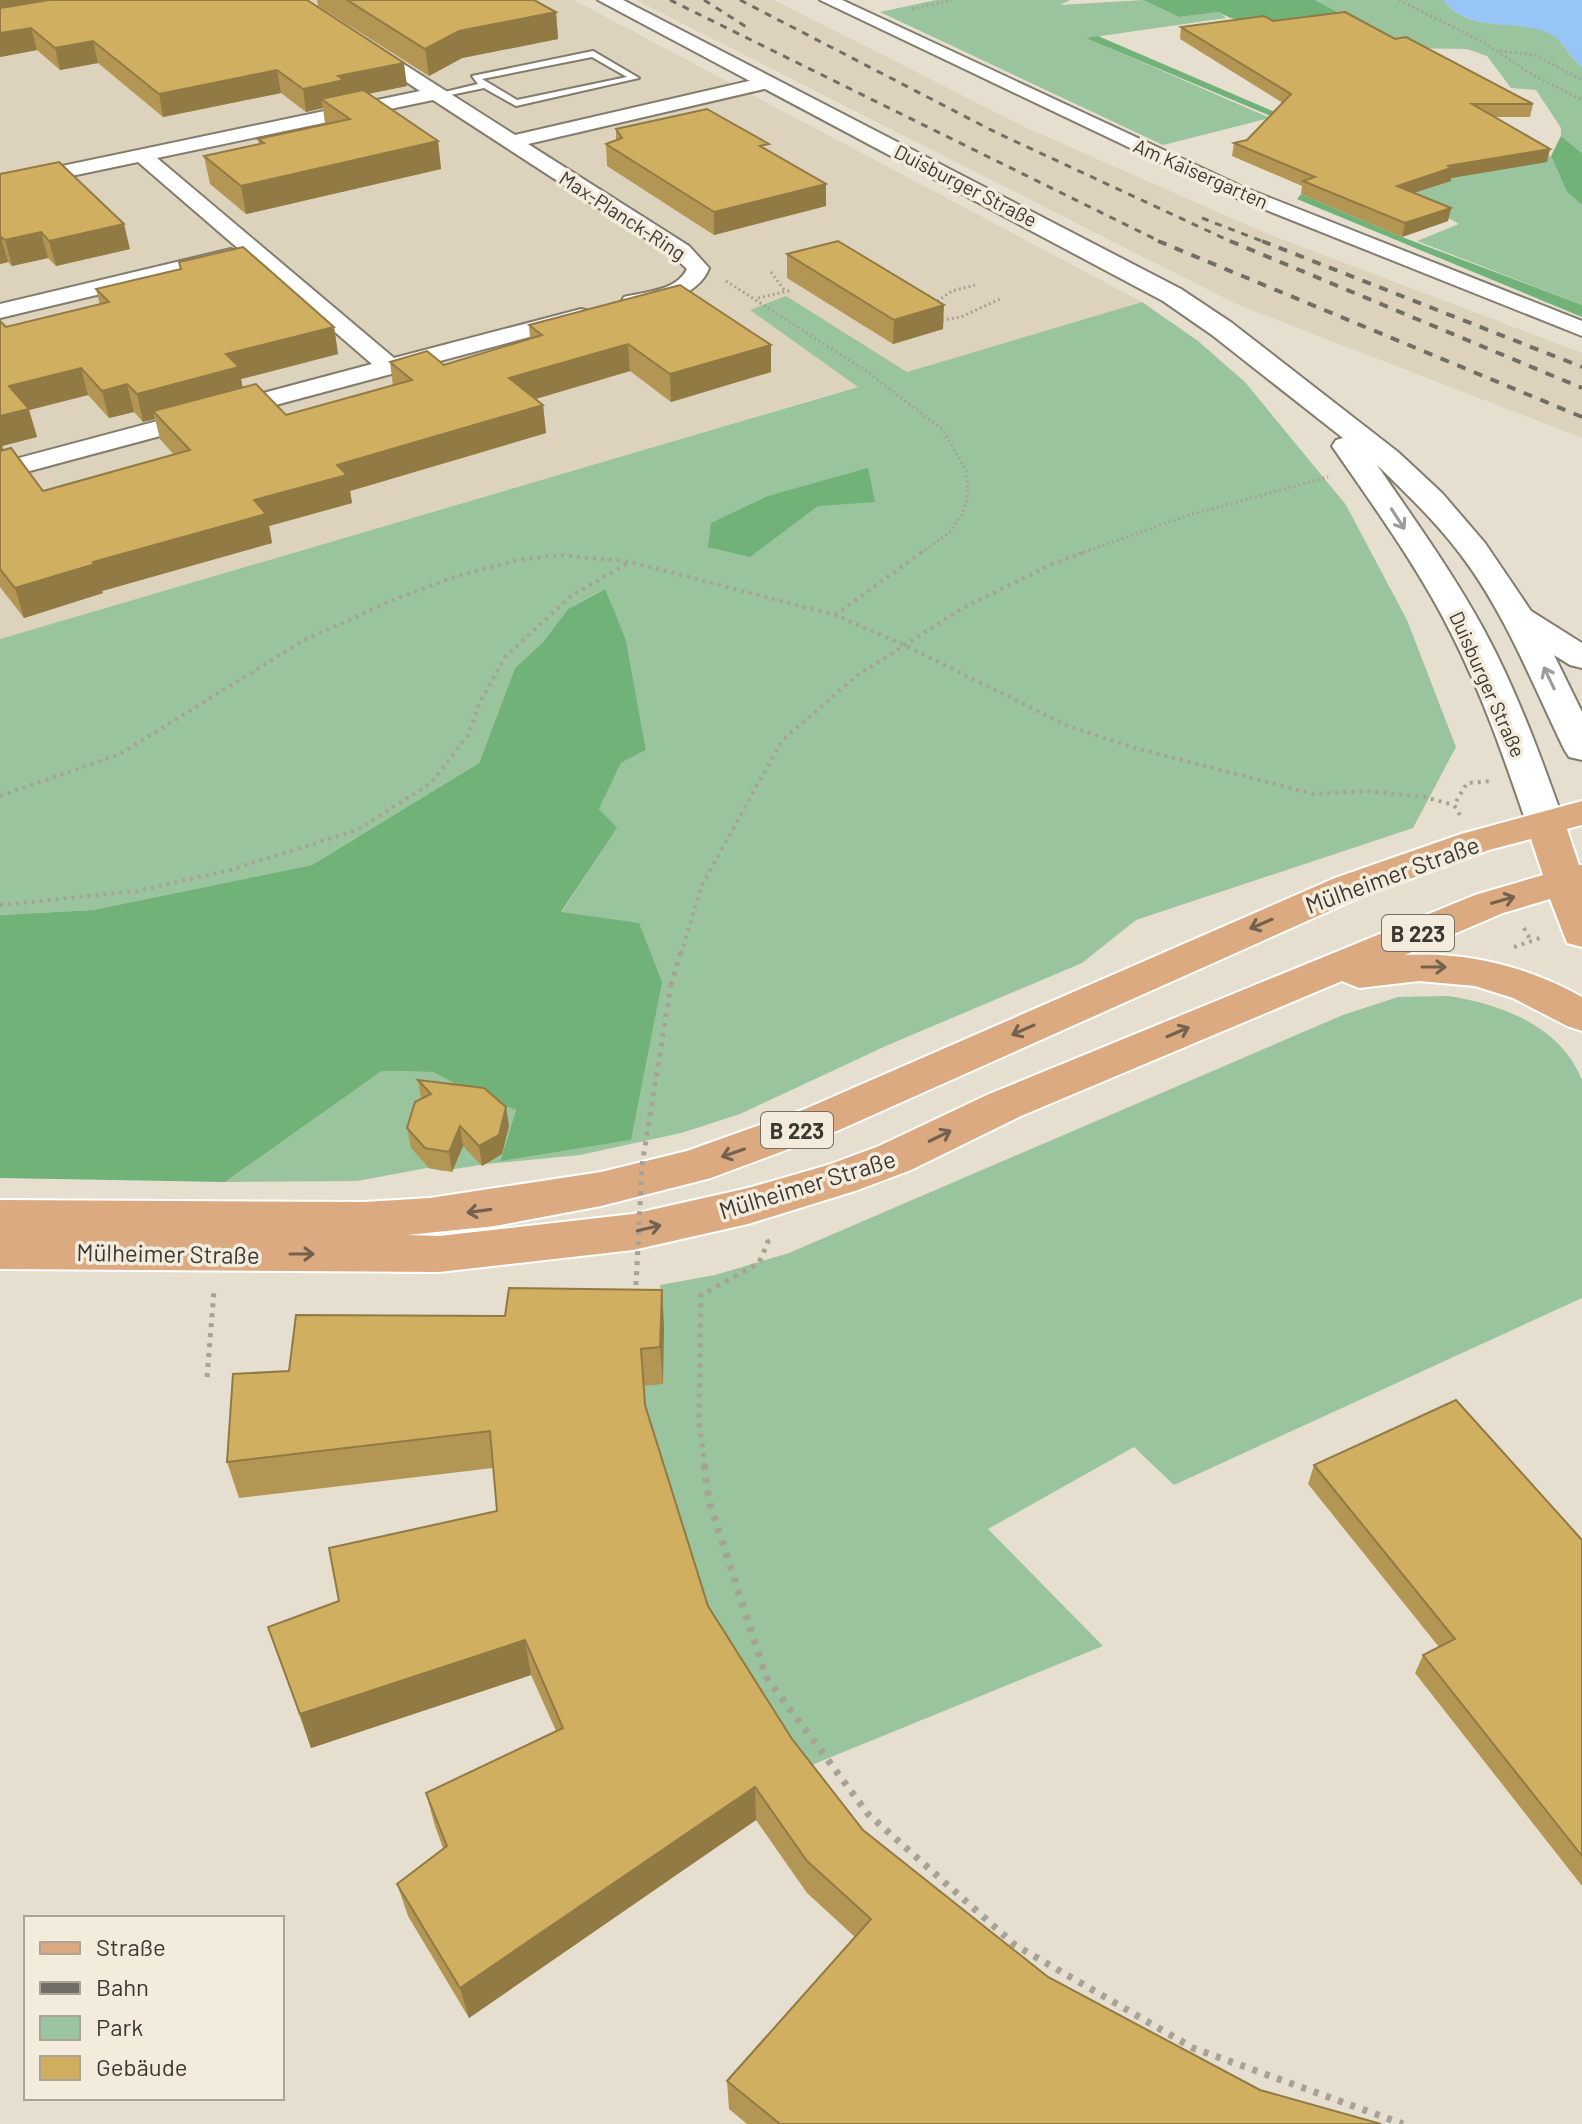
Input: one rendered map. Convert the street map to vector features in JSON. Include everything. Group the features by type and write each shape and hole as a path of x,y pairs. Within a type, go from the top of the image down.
{"main road":[{"name":"Duisburger Straße","path":"608,0 1148,281 1222,329 1387,458 1431,500 1474,550 1517,615 1582,749"},
{"name":"Duisburger Straße","path":"1307,398 1364,468 1432,571 1475,648 1529,776 1563,818"},
{"path":"1517,615 1582,658"},
{"path":"1563,818 1580,930"},
{"name":"Mülheimer Straße","path":"0,1218 334,1220 430,1216 601,1189 695,1166 821,1120 1349,887 1475,842 1563,818"},
{"name":"Mülheimer Straße","path":"0,1251 439,1254 547,1245 633,1232 748,1206 842,1178 895,1158 1005,1105 1489,904 1573,880"},
{"path":"1275,992 1407,967 1450,966 1476,971 1555,998 1582,1016"}],"street":[{"name":"Max-Planck-Ring","path":"0,471 675,291 691,283 698,273 698,268 685,254 291,0"},
{"name":"Am Kaisergarten","path":"828,0 1238,192 1582,329"},
{"path":"511,142 766,83"},
{"path":"0,185 435,94"},
{"path":"143,156 390,367"},
{"path":"0,311 253,250"}],"lane":[{"path":"435,94 485,85 516,103 635,78 593,54 475,78 485,85"}],"path":[{"path":"1399,0 1499,51 1533,75 1582,100"},
{"path":"1499,51 1535,55 1582,80"},
{"path":"771,272 785,291"},
{"path":"698,273 731,282 924,412 943,430 966,470 968,495 962,515 949,533 835,615"},
{"path":"929,307 952,291 975,285"},
{"path":"757,298 792,290"},
{"path":"930,319 938,322 961,317 1000,299"},
{"path":"635,1295 642,1165 671,985 701,887 781,742 855,677 902,644 961,609 1050,565 1186,516 1364,468"},
{"path":"0,796 120,754 304,640 451,578 517,560 560,555 631,562 835,615 902,644 1068,726 1135,748 1314,794 1367,791 1424,797 1454,805"},
{"path":"0,905 137,891 230,870 357,830 431,783 468,735 480,702 505,657 571,596 631,562"},
{"path":"1476,971 1485,958 1580,930"},
{"path":"748,1206 768,1242 759,1263 701,1295 699,1421 709,1501 766,1677 868,1814 1015,1945 1193,2048 1403,2124"},
{"path":"207,1377 217,1254"}],"shaded area":[{"path":"0,0 574,0 1142,302 907,372 786,297 859,386 0,639"},
{"path":"636,0 774,0 1027,128 1263,232 1582,353 1582,438 1236,304"}],"green space":[{"path":"936,0 1070,0 1060,5 1143,0 1179,17 1219,12 1226,18 1087,38 1270,118 1163,145 880,12"},
{"path":"1143,0 1315,0 1405,48 1278,30 1219,12 1179,17"},
{"path":"1315,0 1444,0 1453,10 1478,21 1548,32 1582,67 1582,153 1561,136 1561,128 1536,90 1511,88 1487,56 1467,49 1405,48"},
{"path":"1098,36 1298,122 1290,124 1086,38"},
{"path":"1561,136 1582,153 1582,205 1567,192 1551,156"},
{"path":"1551,156 1567,192 1582,205 1582,305 1417,241 1459,224 1384,181"},
{"path":"1301,194 1402,237 1582,305 1582,317 1297,199"},
{"path":"786,296 907,372 1142,302 1198,341 1245,382 1346,505 1407,620 1456,747 1413,828 1136,920 1082,963 888,1045 740,1114 681,1133 580,1155 442,1171 427,1168 357,1181 225,1182 382,1071 433,1072 484,1099 516,1110 500,1160 631,1140 561,913 616,829 599,809 621,763 646,750 626,640 604,589 568,609 543,642 515,668 479,763 312,865 93,910 0,915 0,639 858,387 750,310"},
{"path":"868,468 875,502 818,506 750,557 708,547 711,523 768,496"},
{"path":"605,589 626,640 646,750 621,763 599,809 617,828 561,912 639,923 662,982 631,1140 500,1161 516,1110 484,1099 433,1072 382,1071 225,1182 0,1178 0,915 93,910 312,865 479,763 515,668 543,642 568,609"},
{"path":"1448,996 1488,1005 1527,1021 1560,1045 1582,1080 1582,1298 1174,1485 1134,1447 988,1529 1103,1646 792,1773 710,1641 648,1442 644,1386 663,1383 664,1327 660,1285 715,1275 789,1253 1343,1015 1398,997"}],"water":[{"path":"1444,0 1582,0 1582,67 1559,40 1548,33 1465,17"}],"building":[{"path":"49,0 307,0 404,63 338,76 344,80 303,89 277,70 159,94 93,41 55,48 31,28 0,33 0,8"},
{"path":"347,0 534,0 556,12 459,31 425,49"},
{"path":"1345,12 1395,39 1406,37 1533,104 1472,104 1550,149 1447,166 1454,167 1397,186 1451,208 1405,223 1303,181 1315,177 1234,143 1247,140 1291,94 1181,27 1264,16 1273,21"},
{"path":"363,90 438,141 241,186 204,156 264,143 258,139 350,119 321,99"},
{"path":"707,109 769,144 760,146 826,184 714,212 606,144 622,138 616,129"},
{"path":"59,162 124,224 49,241 41,232 5,240 0,237 0,174"},
{"path":"838,241 944,305 894,320 787,254"},
{"path":"243,247 334,327 226,354 239,367 137,394 127,384 102,391 81,368 9,386 29,409 0,416 0,321 6,327 109,302 96,289 181,269 179,262"},
{"path":"680,285 771,345 670,374 628,344 509,378 543,405 337,465 347,475 254,500 266,514 93,562 95,564 15,588 0,569 0,451 11,448 43,491 190,450 153,411 256,384 286,415 412,380 390,362 427,351 444,365 542,335 529,325"},
{"path":"418,1080 484,1088 506,1107 499,1135 479,1146 460,1126 449,1152 425,1148 407,1128 415,1102 431,1094"},
{"path":"509,1288 662,1290 660,1347 641,1349 645,1405 708,1606 792,1739 863,1830 1048,1977 1260,2090 1381,2124 780,2124 727,2081 871,1919 807,1861 755,1787 460,1988 397,1884 447,1846 426,1793 563,1728 525,1640 300,1714 268,1627 339,1601 329,1548 497,1511 490,1431 227,1462 233,1374 289,1371 296,1315 505,1316"},
{"path":"1456,1400 1582,1540 1582,1856 1423,1655 1455,1639 1314,1465"}],"railway":[{"path":"670,0 1163,243"},
{"path":"704,0 751,30"},
{"path":"740,0 995,132 1234,243"},
{"path":"1202,218 1267,243"},
{"path":"1158,241 1582,417"},
{"path":"1230,241 1582,388"},
{"path":"1262,241 1582,367"}]}
